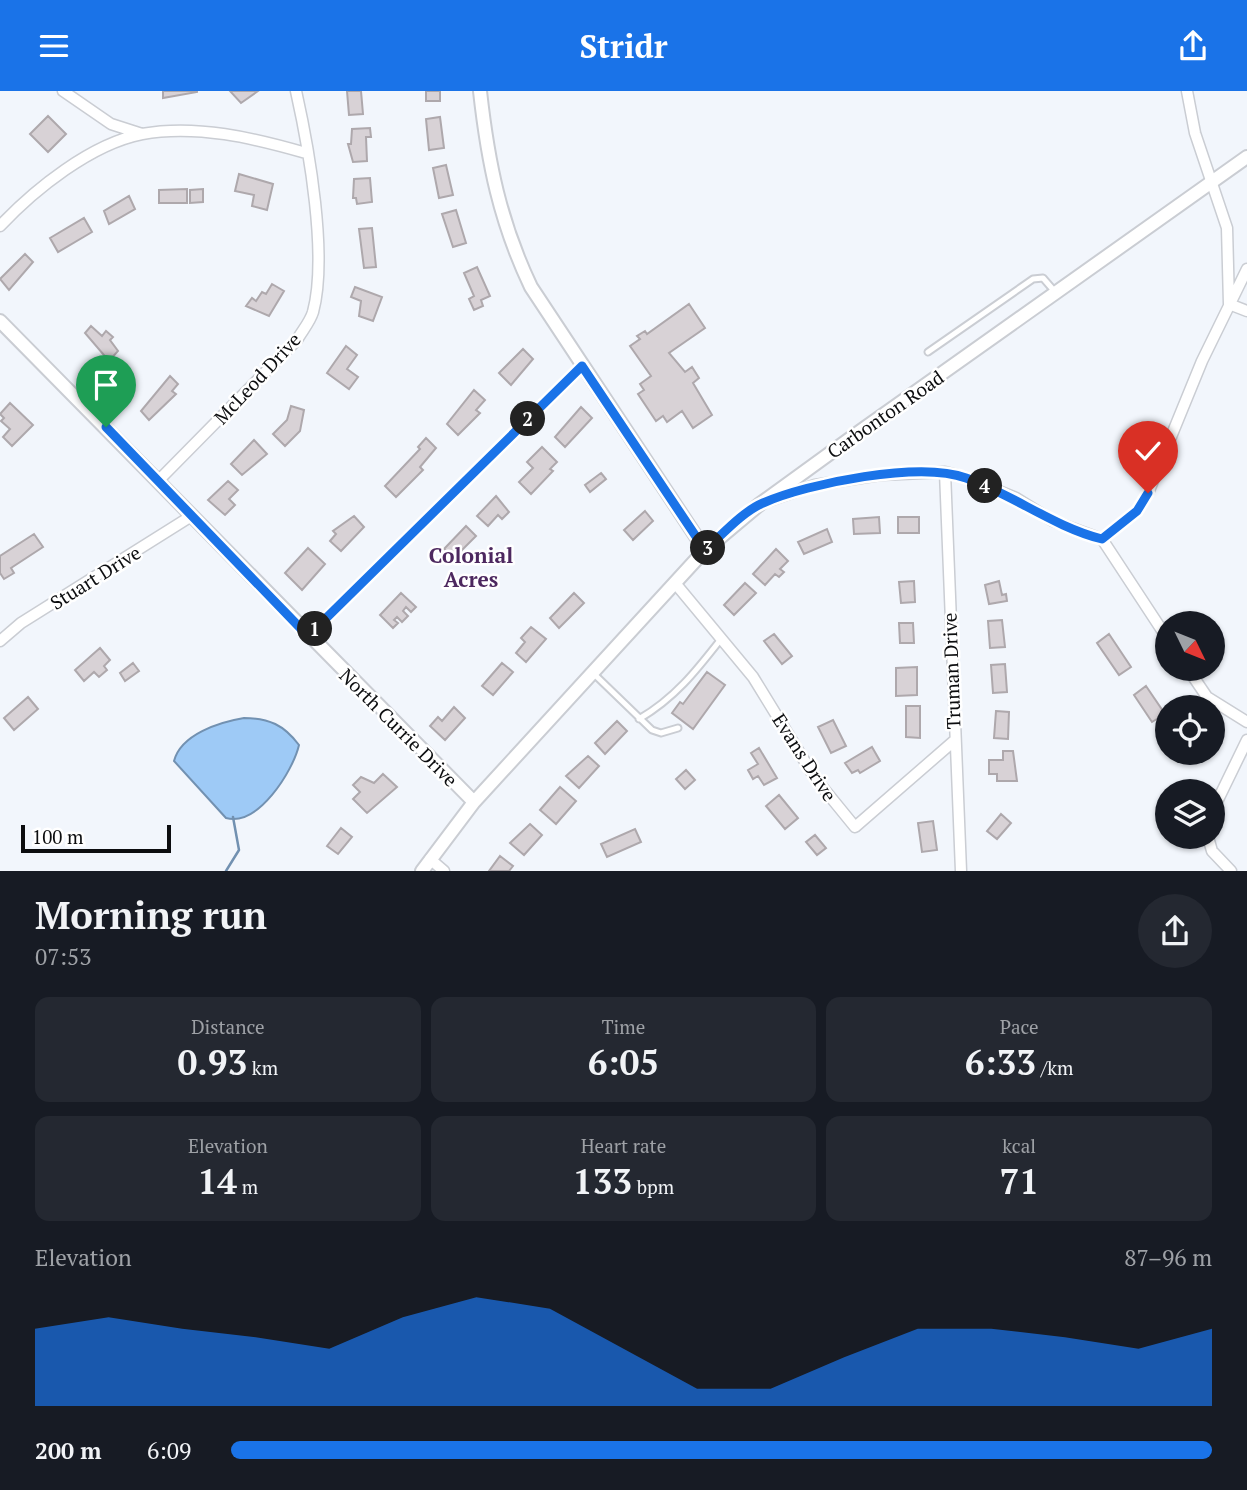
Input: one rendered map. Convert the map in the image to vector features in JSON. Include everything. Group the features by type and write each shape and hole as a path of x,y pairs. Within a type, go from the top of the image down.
{"street":[{"path":"63,91 111,124 142,134 204,132 254,139 306,153"},
{"name":"McLeod Drive","path":"159,480 297,340 312,315 317,293 317,227 296,91"},
{"path":"480,91 486,146 509,242 531,288 705,550"},
{"path":"1187,91 1195,133 1227,228 1229,304"},
{"path":"0,226 20,205 73,166 92,154 142,134"},
{"name":"Carbonton Road","path":"422,870 474,802 705,550 760,503 1247,157"},
{"path":"1102,539 1137,511 1148,493 1202,361 1247,269"},
{"path":"1229,304 1247,311"},
{"name":"North Currie Drive","path":"0,321 474,802"},
{"path":"308,636 582,366"},
{"path":"760,503 815,485 880,475 945,472 1016,498 1053,521 1102,539 1155,620"},
{"name":"Truman Drive","path":"945,472 961,870"},
{"name":"Stuart Drive","path":"0,641 21,623 193,515"},
{"name":"Evans Drive","path":"675,583 753,677 815,778 855,827 954,741"},
{"path":"1196,681 1207,697 1247,722"},
{"path":"1225,785 1247,740"},
{"path":"1211,849 1231,870"},
{"path":"430,859 444,870"}],"lane":[{"path":"928,352 1033,279 1043,278 1056,293"},
{"path":"639,719 684,687 722,639"},
{"path":"593,673 652,730 661,733 678,728"}],"water":[{"path":"244,718 261,719 275,724 288,732 299,745 290,769 262,806 238,819 226,818 174,761 185,743 193,737 213,726"}],"building":[{"path":"163,91 197,91 197,92 163,98"},
{"path":"230,91 258,91 241,103"},
{"path":"347,91 361,91 363,114 349,115"},
{"path":"426,91 440,91 440,101 426,101"},
{"path":"48,116 66,134 48,152 30,134"},
{"path":"440,117 444,148 429,150 426,119"},
{"path":"370,128 371,137 366,137 367,161 353,162 348,144 351,144 352,129"},
{"path":"446,165 453,195 439,198 433,168"},
{"path":"239,174 273,184 267,210 252,206 254,195 235,191"},
{"path":"370,178 372,202 357,204 356,198 353,198 354,179"},
{"path":"187,189 187,203 159,203 159,190"},
{"path":"203,189 203,202 190,203 190,190"},
{"path":"129,196 135,209 109,224 104,211"},
{"path":"456,210 466,243 453,247 442,214"},
{"path":"84,218 92,232 58,252 50,238"},
{"path":"372,228 376,267 364,268 359,229"},
{"path":"25,254 33,262 9,290 0,279"},
{"path":"477,267 490,296 481,300 483,306 474,310 469,299 474,296 464,273"},
{"path":"272,284 284,291 269,316 246,306 252,298 256,301 262,292 266,294"},
{"path":"355,287 382,297 373,321 359,316 361,301 351,297"},
{"path":"689,304 705,328 669,353 685,372 692,367 699,378 693,383 712,415 693,428 682,411 667,422 663,416 656,421 638,394 644,390 640,384 651,376 630,346 640,339 637,336 645,331 647,334"},
{"path":"91,326 102,336 106,331 113,337 110,340 118,351 109,361 85,333"},
{"path":"346,346 357,355 347,369 358,377 349,389 327,373"},
{"path":"523,349 533,359 511,385 499,373"},
{"path":"170,376 178,384 172,391 176,394 149,420 141,411"},
{"path":"474,390 485,400 476,410 480,413 458,435 447,424"},
{"path":"10,403 33,425 12,446 3,437 10,429 1,421 4,418 0,414"},
{"path":"291,406 304,410 300,431 285,446 273,434 287,420"},
{"path":"581,407 592,418 565,447 555,437"},
{"path":"426,438 436,448 420,467 423,470 396,497 385,486 420,449 418,447"},
{"path":"254,440 267,454 242,475 231,464"},
{"path":"542,447 557,462 550,469 553,471 531,494 519,482 533,468 527,462"},
{"path":"601,473 606,479 590,492 585,485"},
{"path":"228,481 238,490 229,499 235,505 225,515 208,500"},
{"path":"496,496 509,512 502,519 498,515 488,526 477,516"},
{"path":"645,511 653,521 633,540 624,530"},
{"path":"354,516 364,527 341,551 330,541 336,534 333,531"},
{"path":"879,517 880,533 854,534 853,519"},
{"path":"898,517 919,517 919,533 898,533"},
{"path":"466,526 476,536 461,551 466,556 459,563 444,549"},
{"path":"827,529 832,542 804,554 798,542"},
{"path":"34,534 43,547 11,568 14,573 4,579 0,573 0,556"},
{"path":"308,548 325,564 302,590 285,573"},
{"path":"776,549 788,561 780,569 784,572 779,577 775,574 765,585 753,574"},
{"path":"914,581 915,602 901,603 899,582"},
{"path":"999,581 1002,595 1006,594 1007,601 989,604 985,585"},
{"path":"745,583 756,593 734,615 724,605"},
{"path":"401,593 416,607 411,612 406,607 403,611 408,616 402,622 397,617 394,620 398,623 393,628 380,615"},
{"path":"574,593 584,603 559,628 550,618"},
{"path":"1002,620 1005,647 990,648 988,621"},
{"path":"899,623 913,623 914,643 900,643"},
{"path":"531,627 546,639 526,662 516,653 525,642 521,638"},
{"path":"774,634 792,656 782,664 764,641"},
{"path":"1109,634 1131,667 1119,675 1097,643"},
{"path":"100,648 110,660 104,666 107,670 99,677 94,672 84,681 75,670"},
{"path":"133,663 139,671 125,681 120,673"},
{"path":"502,663 513,672 493,695 482,686"},
{"path":"1005,664 1007,692 993,693 991,665"},
{"path":"917,667 917,695 896,696 896,668"},
{"path":"707,672 725,685 693,729 672,713 680,702 683,704"},
{"path":"1146,686 1155,699 1155,720 1152,722 1134,695"},
{"path":"28,697 38,709 14,730 4,718"},
{"path":"906,706 920,706 920,738 906,737"},
{"path":"454,707 465,718 445,740 430,726 438,717 442,721"},
{"path":"996,711 1009,712 1008,739 994,738"},
{"path":"833,720 846,746 831,753 818,727"},
{"path":"617,721 627,731 605,754 595,743"},
{"path":"872,747 880,761 860,773 858,770 852,773 845,763"},
{"path":"759,748 777,778 764,785 758,776 753,779 748,770 758,764 751,753"},
{"path":"1003,751 1013,751 1017,781 997,781 997,774 989,774 989,760 1003,760"},
{"path":"588,756 599,766 579,788 566,776"},
{"path":"686,770 695,780 685,789 676,779"},
{"path":"383,774 397,787 367,813 353,799 360,792 353,785 361,777 374,783"},
{"path":"560,787 576,801 556,824 540,810"},
{"path":"779,795 798,818 785,829 766,806"},
{"path":"1001,814 1011,823 997,839 987,831"},
{"path":"933,821 937,850 922,852 918,823"},
{"path":"530,824 542,835 524,855 510,843"},
{"path":"341,828 352,837 338,854 327,846"},
{"path":"635,829 641,842 607,857 601,844"},
{"path":"815,835 826,848 817,855 806,842"},
{"path":"500,856 513,866 509,871 489,871"}],"waterway":[{"path":"226,871 239,850 233,817"}],"district":[{"name":"Colonial Acres","path":"471,567"}],"route":[{"path":"106,427 308,636 582,366 705,550 760,503 815,485 880,475 945,472 964,477 1016,498 1053,521 1102,539 1124,524 1137,511 1148,493"}]}
